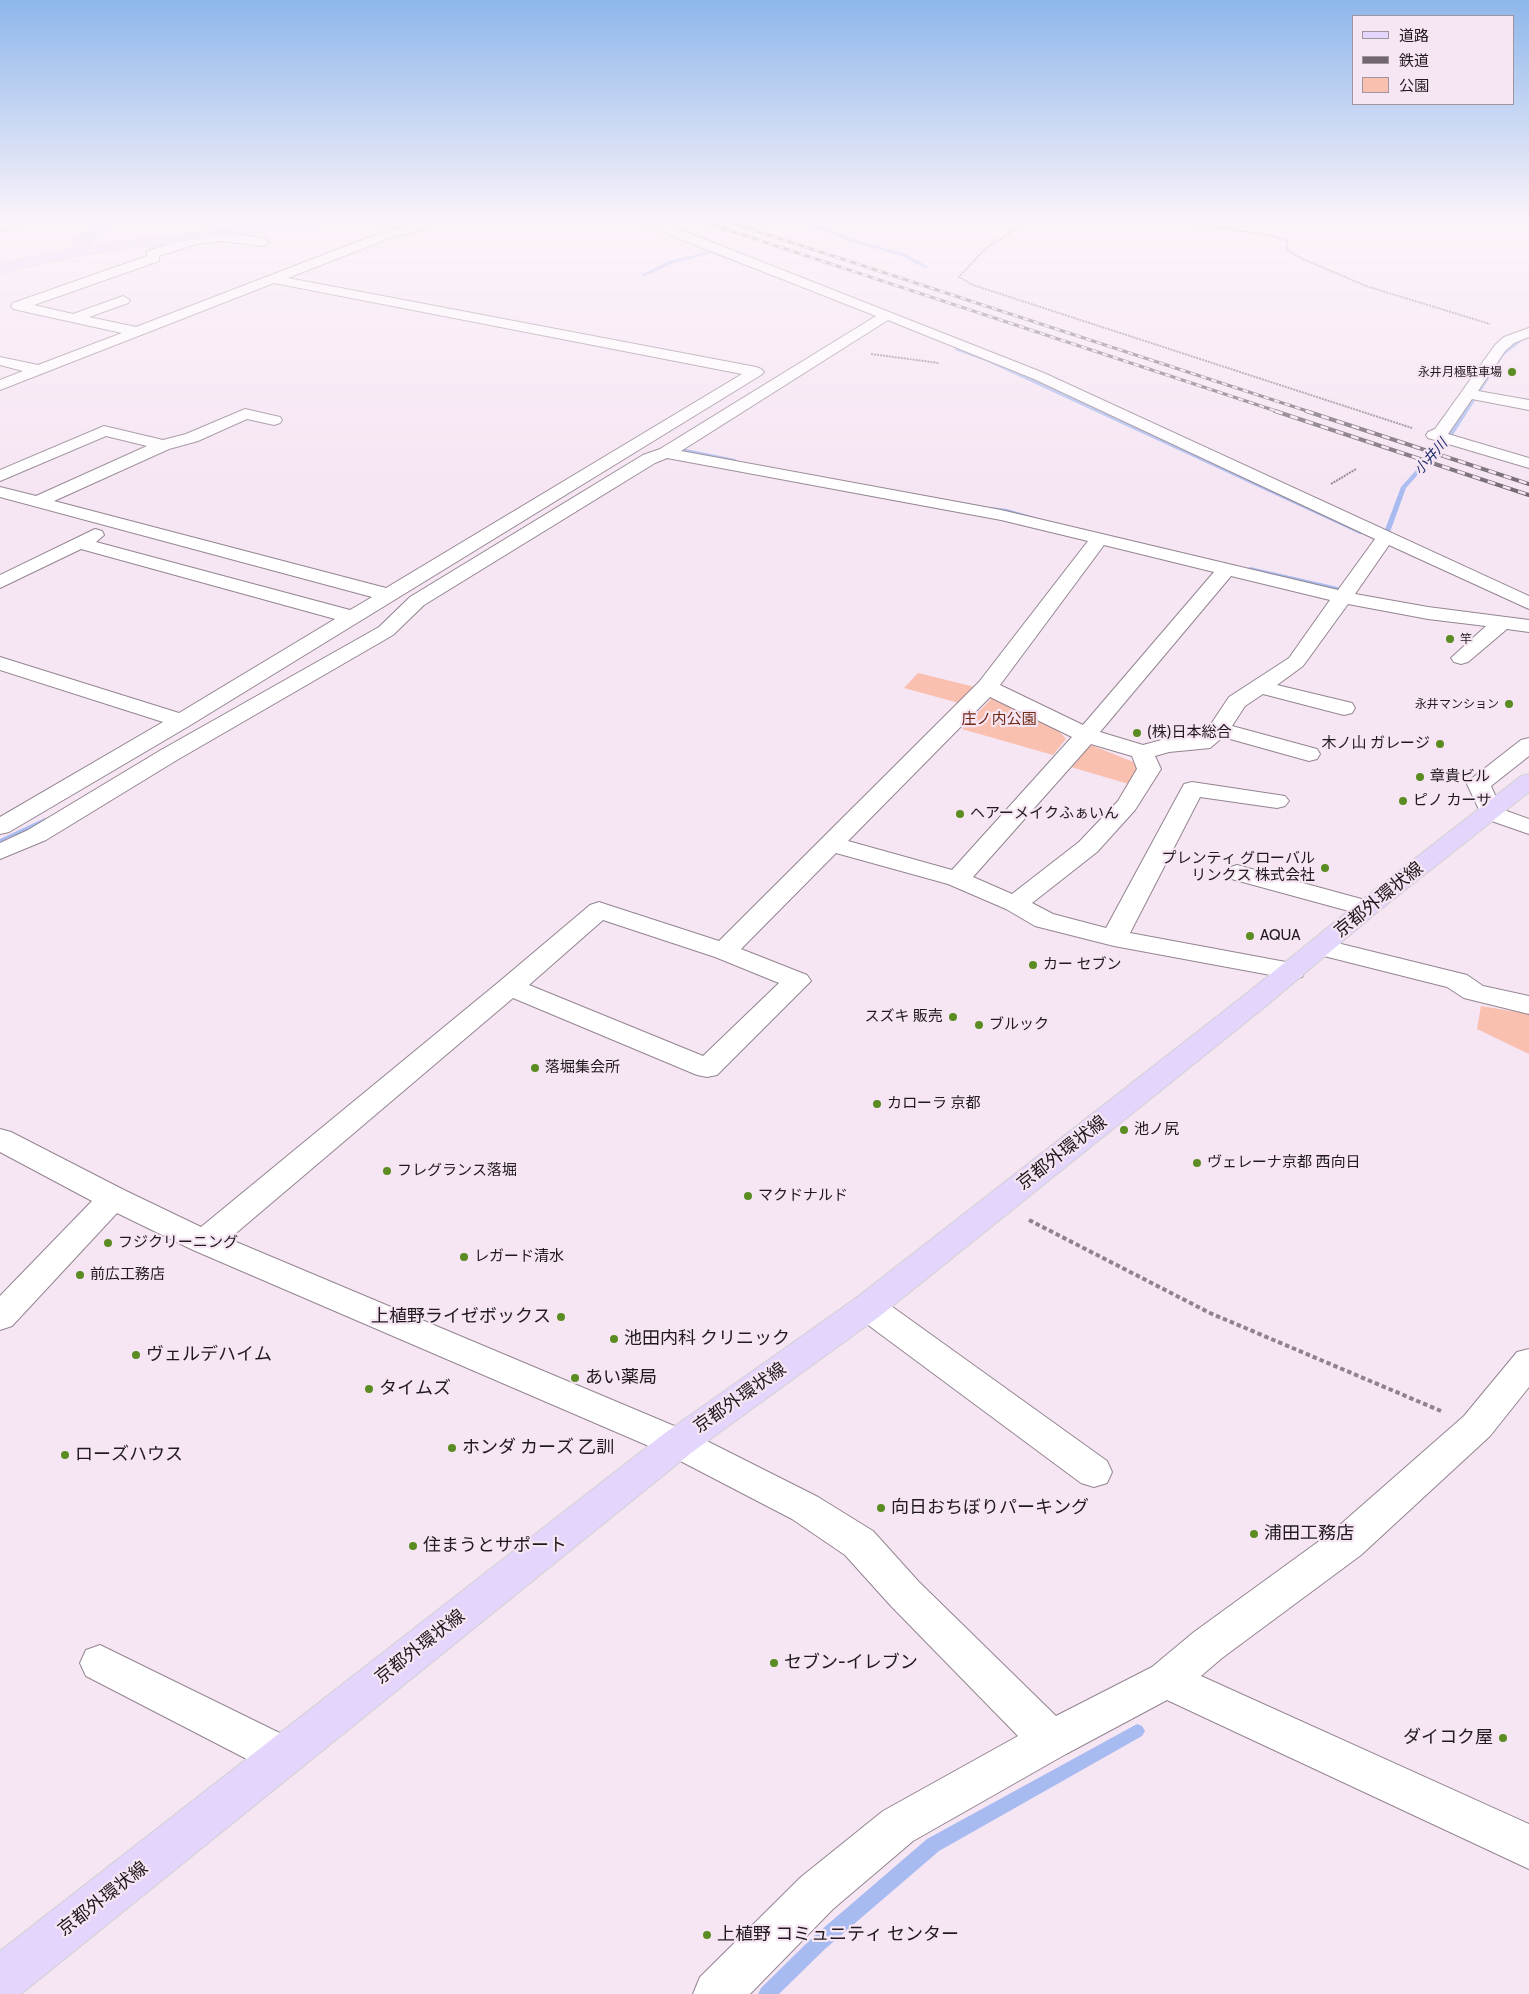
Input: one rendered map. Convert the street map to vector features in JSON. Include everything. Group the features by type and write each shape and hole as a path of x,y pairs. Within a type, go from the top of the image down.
{"main road":[{"name":"京都外環状線","path":"0,1981 678,1442 868,1307 1292,971 1367,908 1529,782"}],"street":[{"path":"46,312 138,332"},
{"path":"74,318 90,312"},
{"path":"0,385 189,312"},
{"path":"0,827 180,721 756,372 445,312"},
{"path":"882,312 1039,376 1529,603"},
{"path":"0,852 37,835 169,755 386,631 417,601 650,459 666,453 887,314"},
{"path":"1434,435 1441,432 1468,394 1508,349 1509,340 1528,332"},
{"path":"0,361 40,370"},
{"path":"1468,394 1529,404"},
{"path":"37,502 163,445 192,438 245,414 274,420"},
{"path":"0,476 104,431 163,445"},
{"path":"1434,435 1529,463"},
{"path":"666,453 1001,515 1341,597 1428,614 1529,626"},
{"path":"0,492 389,595"},
{"path":"0,582 119,524"},
{"path":"987,687 1086,735 1142,752 1169,745 1202,743 1219,729 1237,702 1296,662 1386,537"},
{"path":"724,951 987,687 1099,539"},
{"path":"79,543 352,617"},
{"path":"957,879 1086,735 1227,569"},
{"path":"1460,658 1502,623"},
{"path":"0,663 180,721"},
{"path":"1260,687 1344,708"},
{"path":"1219,729 1310,754"},
{"path":"1529,745 1479,784 1491,813 1529,827"},
{"path":"1015,904 1088,847 1127,805 1150,769 1142,752"},
{"path":"1114,938 1192,789 1277,801"},
{"path":"1491,813 1529,813"},
{"path":"832,844 957,879 1015,904 1044,920 1114,938 1292,971"},
{"path":"1236,873 1367,908"},
{"path":"204,1242 510,987 599,910 724,951 797,981 708,1068 510,987"},
{"path":"1322,946 1457,982 1474,992 1529,1005"},
{"path":"0,1139 113,1198 204,1242 678,1442 805,1508 859,1543 905,1594 1051,1740"},
{"path":"0,1317 113,1198"},
{"path":"868,1307 1094,1472"},
{"path":"717,1994 817,1893 898,1826 1051,1740 1166,1680 1208,1645 1347,1543 1477,1426 1529,1362"},
{"path":"100,1664 283,1756"},
{"path":"1166,1680 1529,1847"}],"path":[{"path":"1056,312 1434,435"},
{"path":"1448,312 1528,332"},
{"path":"836,346 878,355 940,363"},
{"path":"998,1204 1210,1313 1477,1426"}],"green space":[{"name":"庄ノ内公園","path":"918,673 975,687 959,703 904,688"},
{"name":"庄ノ内公園","path":"994,696 1058,730 1066,739 1053,755 962,729"},
{"path":"1091,745 1146,767 1132,785 1071,767"},
{"path":"1481,1006 1529,1014 1529,1054 1477,1029"}],"waterway":[{"name":"小井川","path":"1383,543 1403,488 1451,434 1502,354 1520,340 1529,336"},
{"path":"957,349 990,361 1362,533"},
{"path":"671,448 735,461"},
{"path":"990,509 1007,511 1042,520"},
{"path":"1250,569 1351,592"},
{"path":"0,842 45,821"},
{"path":"767,1994 819,1943 933,1845 1137,1731"}],"railway":[{"path":"977,312 1279,412"},
{"path":"1004,312 1310,412"},
{"path":"1275,411 1529,495"},
{"path":"1306,411 1529,484"}],"place":[{"name":"永井月極駐車場","path":"1512,372"},
{"name":"竿","path":"1450,639"},
{"name":"永井マンション","path":"1509,704"},
{"name":"(株)日本総合","path":"1137,733"},
{"name":"木ノ山 ガレージ","path":"1440,744"},
{"name":"章貴ビル","path":"1420,777"},
{"name":"ピノ カーサ","path":"1403,801"},
{"name":"ヘアーメイクふぁいん","path":"960,814"},
{"name":"プレンティ グローバル リンクス 株式会社","path":"1325,868"},
{"name":"AQUA","path":"1250,936"},
{"name":"カー セブン","path":"1033,965"},
{"name":"スズキ 販売","path":"953,1017"},
{"name":"ブルック","path":"979,1025"},
{"name":"落堀集会所","path":"535,1068"},
{"name":"カローラ 京都","path":"877,1104"},
{"name":"池ノ尻","path":"1124,1130"},
{"name":"ヴェレーナ京都 西向日","path":"1197,1163"},
{"name":"フレグランス落堀","path":"387,1171"},
{"name":"マクドナルド","path":"748,1196"},
{"name":"フジクリーニング","path":"108,1243"},
{"name":"レガード清水","path":"464,1257"},
{"name":"前広工務店","path":"80,1275"},
{"name":"上植野ライゼボックス","path":"561,1317"},
{"name":"池田内科 クリニック","path":"614,1339"},
{"name":"ヴェルデハイム","path":"136,1355"},
{"name":"あい薬局","path":"575,1378"},
{"name":"タイムズ","path":"369,1389"},
{"name":"ホンダ カーズ 乙訓","path":"452,1448"},
{"name":"ローズハウス","path":"65,1455"},
{"name":"向日おちぼりパーキング","path":"881,1508"},
{"name":"浦田工務店","path":"1254,1534"},
{"name":"住まうとサポート","path":"413,1546"},
{"name":"セブン-イレブン","path":"774,1663"},
{"name":"ダイコク屋","path":"1503,1738"},
{"name":"上植野 コミュニティ センター","path":"707,1935"}]}
